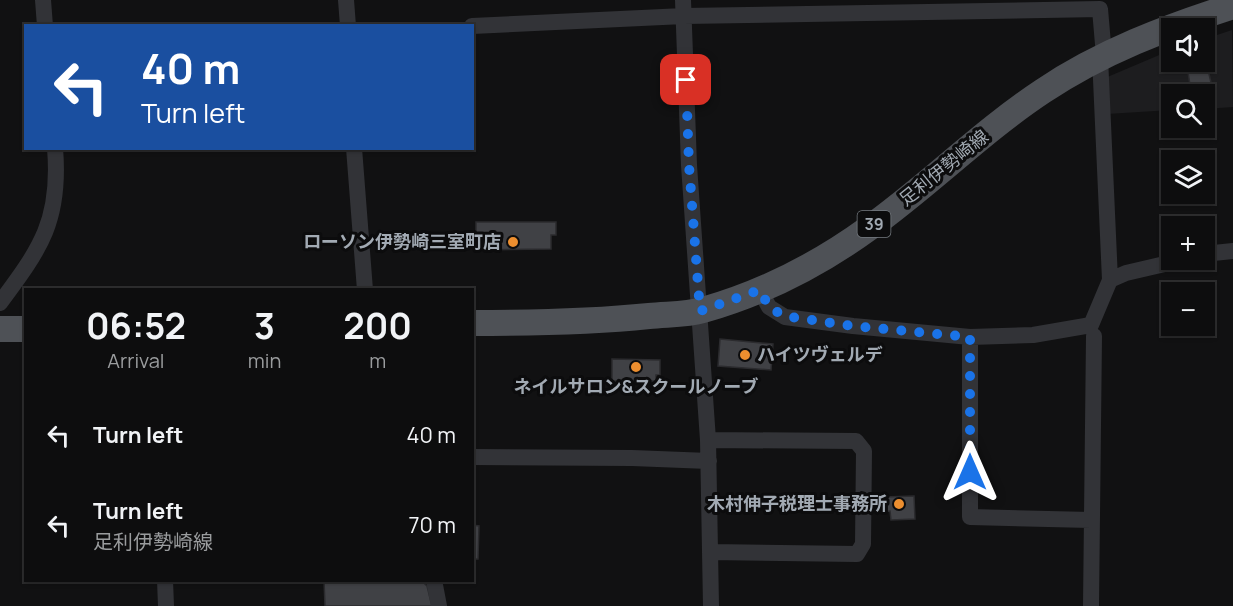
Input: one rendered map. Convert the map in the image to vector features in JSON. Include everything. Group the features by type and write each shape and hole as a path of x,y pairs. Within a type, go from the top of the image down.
{"main road":[{"name":"足利伊勢崎線","path":"474,323 602,321 700,311 760,290 820,261 870,228 1034,97 1102,57 1161,30 1233,6"},
{"path":"0,329 24,329"}],"street":[{"path":"43,0 45,24"},
{"path":"346,0 348,24"},
{"path":"683,8 689,165 709,461 711,606"},
{"path":"474,26 683,8 1100,9 1110,280 1091,324 1033,335 970,337 853,326 784,316 769,307 760,290"},
{"path":"0,303 39,249 49,227 58,175 56,150"},
{"path":"354,150 365,288"},
{"path":"1215,253 1233,251"},
{"path":"1110,280 1125,273 1161,265"},
{"path":"1091,606 1094,336"},
{"path":"970,337 970,517 1091,520"},
{"path":"708,440 856,441 864,450 863,544 857,554 710,552"},
{"path":"474,457 709,461"},
{"path":"165,582 166,606"},
{"path":"434,582 440,606"}],"shaded area":[{"path":"1232,30 1233,107 1215,108 1215,84 1161,84 1161,111 1107,114 1105,78 1161,54 1161,72 1215,72 1215,36"}],"building":[{"path":"1188,72 1209,72 1211,84 1190,84"},
{"name":"ローソン伊勢崎三室町店","path":"476,222 556,222 556,235 551,235 551,249 476,250"},
{"name":"ハイツヴェルデ","path":"720,339 773,344 771,370 718,366"},
{"name":"ネイルサロン&スクールノーブ","path":"612,359 660,360 660,375 656,375 656,381 612,381"},
{"name":"木村伸子税理士事務所","path":"914,496 915,519 891,520 890,511 884,512 884,497"},
{"path":"474,525 479,526 478,559 474,559"},
{"path":"324,582 423,582 427,586 432,606 325,606"}],"place":[{"name":"ローソン伊勢崎三室町店","path":"513,242"},
{"name":"ハイツヴェルデ","path":"745,355"},
{"name":"ネイルサロン&スクールノーブ","path":"636,367"},
{"name":"木村伸子税理士事務所","path":"899,504"}],"route":[{"path":"686,80 689,165 700,311 760,290 769,307 784,316 853,326 970,337 970,472"}]}
